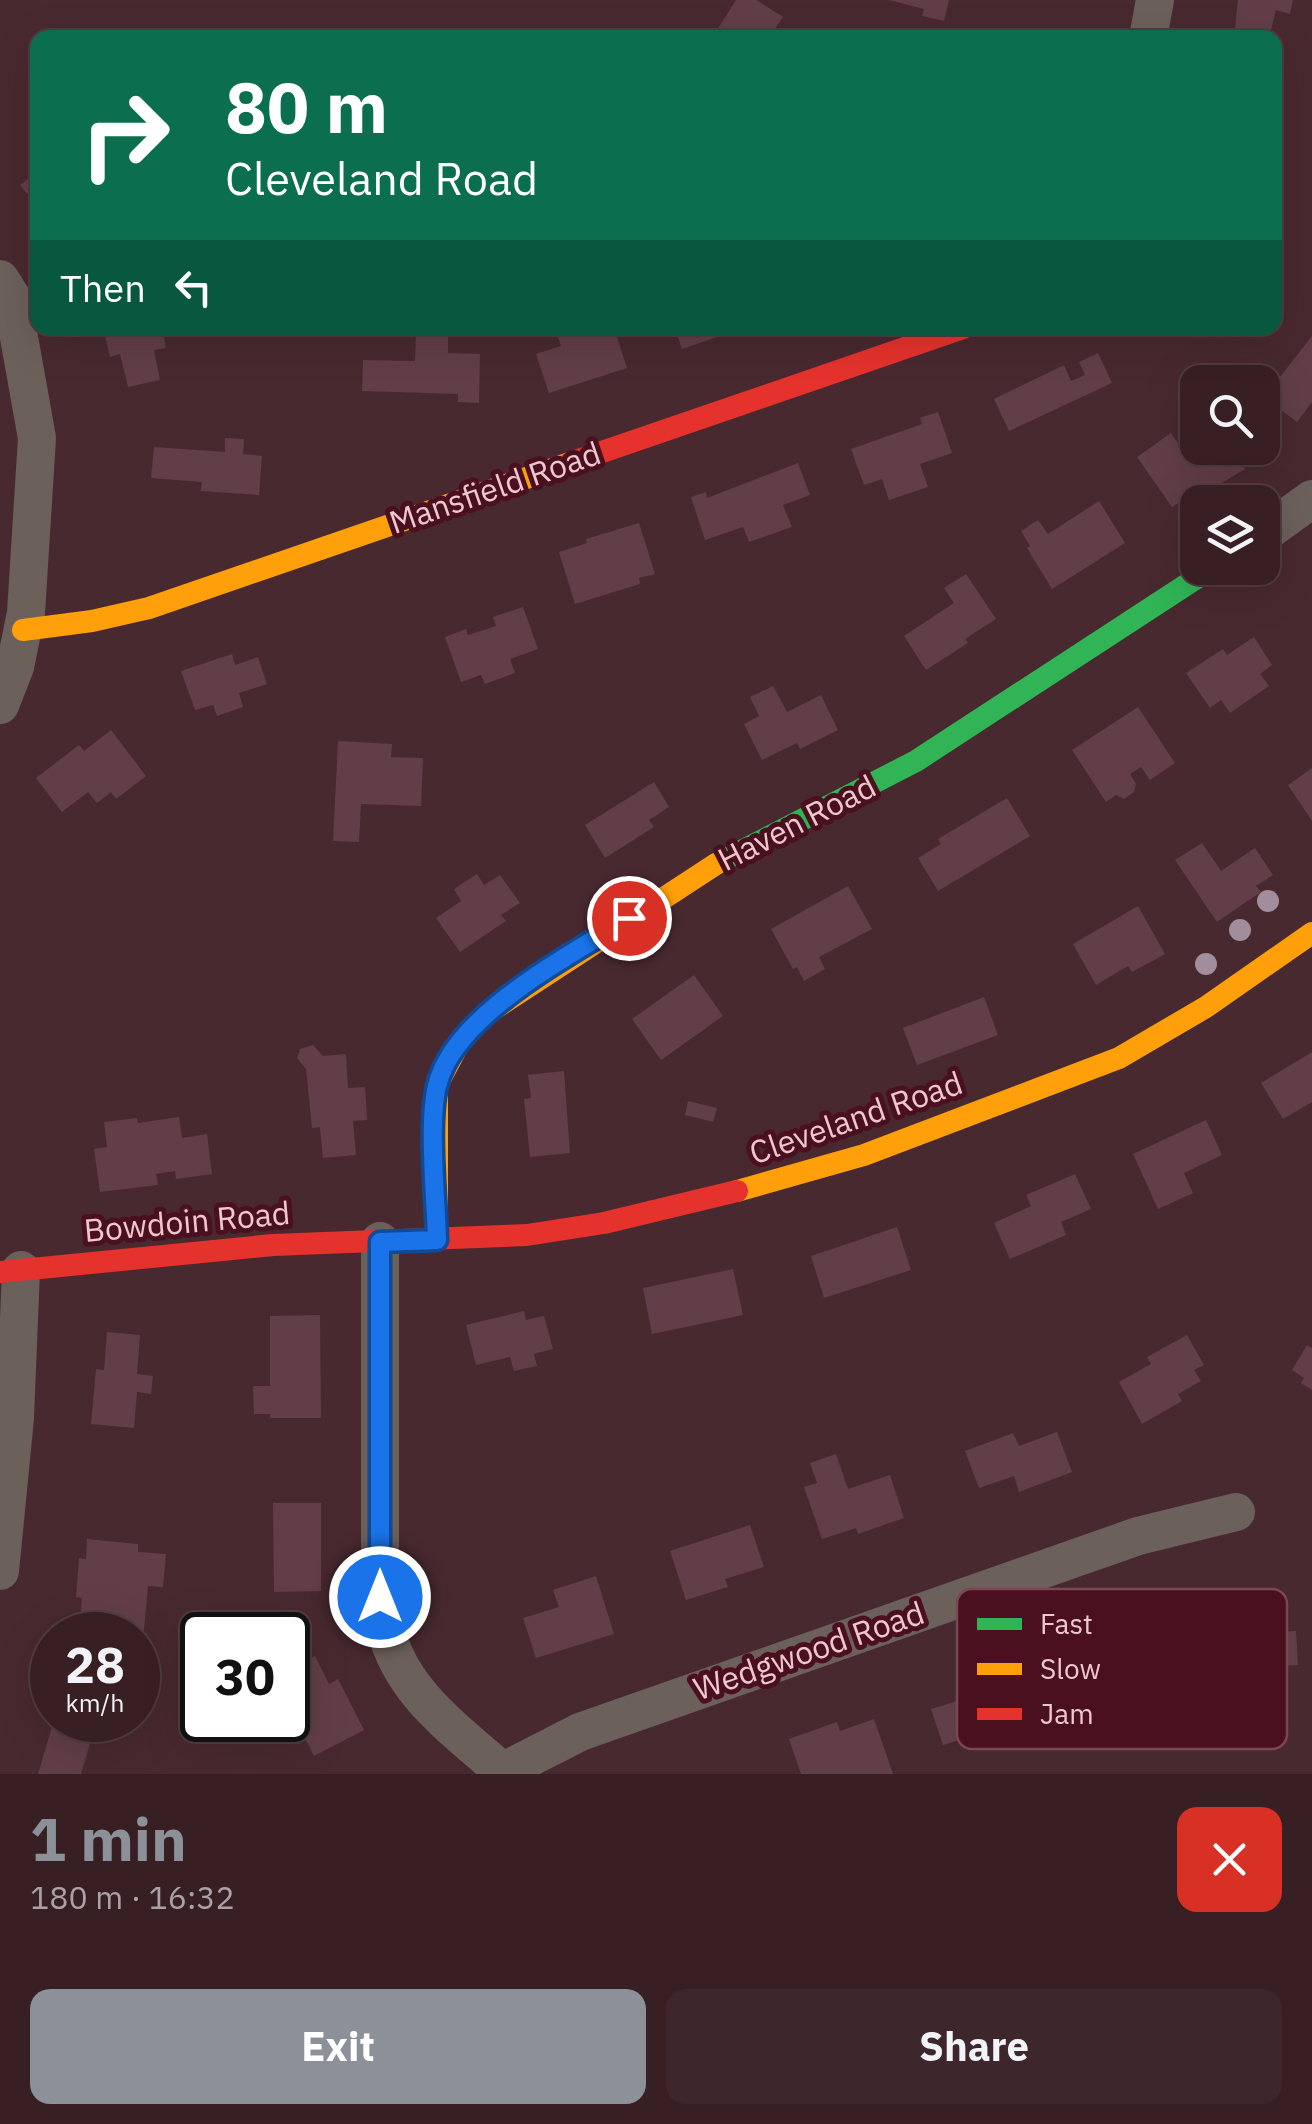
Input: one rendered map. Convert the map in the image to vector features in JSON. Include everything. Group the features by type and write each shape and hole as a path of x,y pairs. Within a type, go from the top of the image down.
{"street":[{"path":"1149,30 1155,0"},
{"path":"0,279 12,298 38,438 23,630 0,705"},
{"name":"Mansfield Road","path":"23,630 92,621 149,608 943,335"},
{"path":"1280,522 1312,500"},
{"name":"Haven Road","path":"437,1240 437,1085 462,1038 485,1015 711,866 916,761 1186,585"},
{"name":"Cleveland Road","path":"380,1242 526,1235 604,1223 714,1198 864,1155 1136,1050 1312,933"},
{"path":"380,1242 380,1597 384,1627 399,1668 418,1694 503,1773"},
{"name":"Bowdoin Road","path":"10,1271 272,1245 380,1242"},
{"path":"0,1571 15,1418 10,1271"},
{"name":"Wedgwood Road","path":"987,1589 1138,1536 1236,1512"},
{"name":"Wedgwood Road","path":"503,1773 580,1732 957,1600"}],"building":[{"path":"736,0 756,0 783,17 774,30 717,30"},
{"path":"889,0 949,0 944,21 922,16 924,9"},
{"path":"1238,0 1293,0 1290,14 1276,10 1271,30 1235,28"},
{"path":"30,177 30,197 20,185"},
{"path":"105,335 163,335 166,348 154,350 160,380 128,387 120,354 110,357"},
{"path":"416,335 448,335 448,353 480,354 479,403 458,402 458,394 362,391 363,360 415,361"},
{"path":"557,335 616,335 627,368 549,393 536,354 561,346"},
{"path":"677,335 723,335 682,349"},
{"path":"1312,336 1312,402 1297,422 1280,409 1280,377"},
{"path":"1098,353 1112,383 1009,431 994,399 1064,365 1071,381 1085,375 1079,362"},
{"path":"938,412 952,453 920,464 928,487 889,500 882,479 864,485 851,449 922,424 920,418"},
{"path":"1171,433 1180,446 1180,465 1242,465 1245,469 1218,485 1180,485 1180,502 1172,507 1137,457"},
{"path":"225,438 244,439 243,454 262,456 259,495 201,491 202,482 151,478 154,447 225,452"},
{"path":"798,463 810,495 783,505 792,527 749,542 743,527 705,540 691,497 706,492 707,498"},
{"path":"1099,501 1125,543 1052,589 1021,531 1038,520 1048,534"},
{"path":"639,523 655,574 639,578 640,584 575,604 559,552 587,543 586,539"},
{"path":"966,574 996,619 926,670 904,636 954,603 944,588"},
{"path":"523,607 538,649 510,659 515,673 485,684 481,675 461,682 445,637 466,629 468,635 496,626 493,617"},
{"path":"1254,637 1272,665 1260,674 1269,686 1230,713 1221,700 1210,708 1186,673 1223,649 1227,655"},
{"path":"232,654 235,665 258,657 267,684 239,693 243,707 217,716 213,705 195,710 181,671"},
{"path":"773,686 787,712 821,695 838,730 800,749 797,743 762,760 744,724 759,716 750,697"},
{"path":"1138,707 1175,763 1150,780 1141,767 1130,774 1136,784 1134,792 1124,799 1116,795 1106,802 1072,750"},
{"path":"111,730 146,776 116,799 111,792 97,803 88,792 62,812 36,778 79,745 84,751"},
{"path":"338,741 392,744 391,757 423,758 421,806 361,804 359,842 333,841"},
{"path":"1312,768 1312,821 1288,785"},
{"path":"654,782 669,807 649,820 654,827 605,858 585,825"},
{"path":"1007,798 1030,836 938,891 918,858 941,844 938,839"},
{"path":"1202,843 1221,871 1255,848 1273,875 1256,886 1261,892 1217,922 1175,860"},
{"path":"477,874 484,885 500,875 520,903 501,915 506,921 460,952 436,918 461,901 454,889"},
{"path":"848,886 872,929 819,957 825,969 804,981 771,929"},
{"path":"1138,906 1165,954 1132,972 1128,966 1096,985 1073,944"},
{"path":"694,975 723,1016 661,1060 632,1019"},
{"path":"984,997 998,1035 917,1065 903,1028"},
{"path":"313,1045 323,1056 346,1054 348,1088 365,1087 367,1120 353,1121 356,1155 323,1158 320,1127 312,1128 306,1069 297,1058 300,1049"},
{"path":"1312,1052 1312,1102 1283,1119 1261,1083"},
{"path":"564,1071 570,1153 530,1157 524,1099 531,1098 528,1075"},
{"path":"688,1101 717,1108 713,1122 685,1115"},
{"path":"179,1117 182,1138 207,1134 212,1174 176,1179 175,1171 156,1174 158,1185 100,1192 94,1149 107,1147 104,1122 137,1118 138,1123"},
{"path":"1206,1120 1222,1155 1184,1173 1193,1193 1158,1209 1133,1154"},
{"path":"1075,1174 1091,1209 1061,1222 1066,1235 1010,1259 994,1223 1031,1206 1026,1195"},
{"path":"897,1227 911,1270 824,1298 811,1256"},
{"path":"733,1269 743,1315 652,1334 643,1288"},
{"path":"524,1311 526,1320 544,1316 553,1349 534,1354 537,1366 514,1371 510,1357 476,1365 466,1325"},
{"path":"320,1315 321,1418 270,1418 270,1414 254,1414 253,1386 270,1386 270,1316"},
{"path":"107,1332 140,1335 137,1374 153,1376 151,1394 137,1392 134,1428 91,1424 96,1369 104,1370"},
{"path":"1187,1335 1204,1365 1194,1370 1201,1381 1178,1394 1182,1401 1142,1424 1119,1382 1151,1364 1147,1357"},
{"path":"1307,1345 1312,1348 1312,1390 1292,1370"},
{"path":"1057,1432 1072,1472 1019,1492 1014,1476 979,1488 965,1451 1013,1433 1019,1446"},
{"path":"836,1454 848,1489 890,1475 904,1518 858,1534 856,1528 822,1539 804,1487 817,1483 810,1463"},
{"path":"273,1503 321,1503 321,1591 274,1592"},
{"path":"750,1525 764,1567 725,1579 728,1587 686,1600 670,1551"},
{"path":"87,1539 138,1544 138,1552 166,1554 163,1587 148,1586 146,1612 81,1612 82,1598 76,1597 79,1558 86,1559"},
{"path":"596,1576 614,1634 536,1658 523,1618 559,1607 553,1590"},
{"path":"1287,1631 1296,1631 1298,1665 1287,1666"},
{"path":"315,1656 329,1684 338,1679 364,1730 314,1756 307,1742 310,1742 310,1659"},
{"path":"957,1701 957,1740 943,1745 931,1709"},
{"path":"874,1719 893,1774 801,1774 789,1739 837,1722 840,1731"},
{"path":"47,1742 90,1742 81,1774 38,1774"}],"traffic: fast":[{"path":"716,864 916,761 1186,585"}],"traffic: slow":[{"path":"23,630 92,621 149,608 570,463"},
{"path":"437,1240 437,1085 462,1038 485,1015 716,864"},
{"path":"737,1191 864,1155 1119,1058 1206,1007 1312,933"}],"traffic: jam":[{"path":"570,463 943,335"},
{"path":"0,1272 273,1245 527,1235 604,1223 737,1191"}],"route":[{"path":"380,1597 380,1242 437,1240 437,1085 462,1038 485,1015 629,918"}]}
